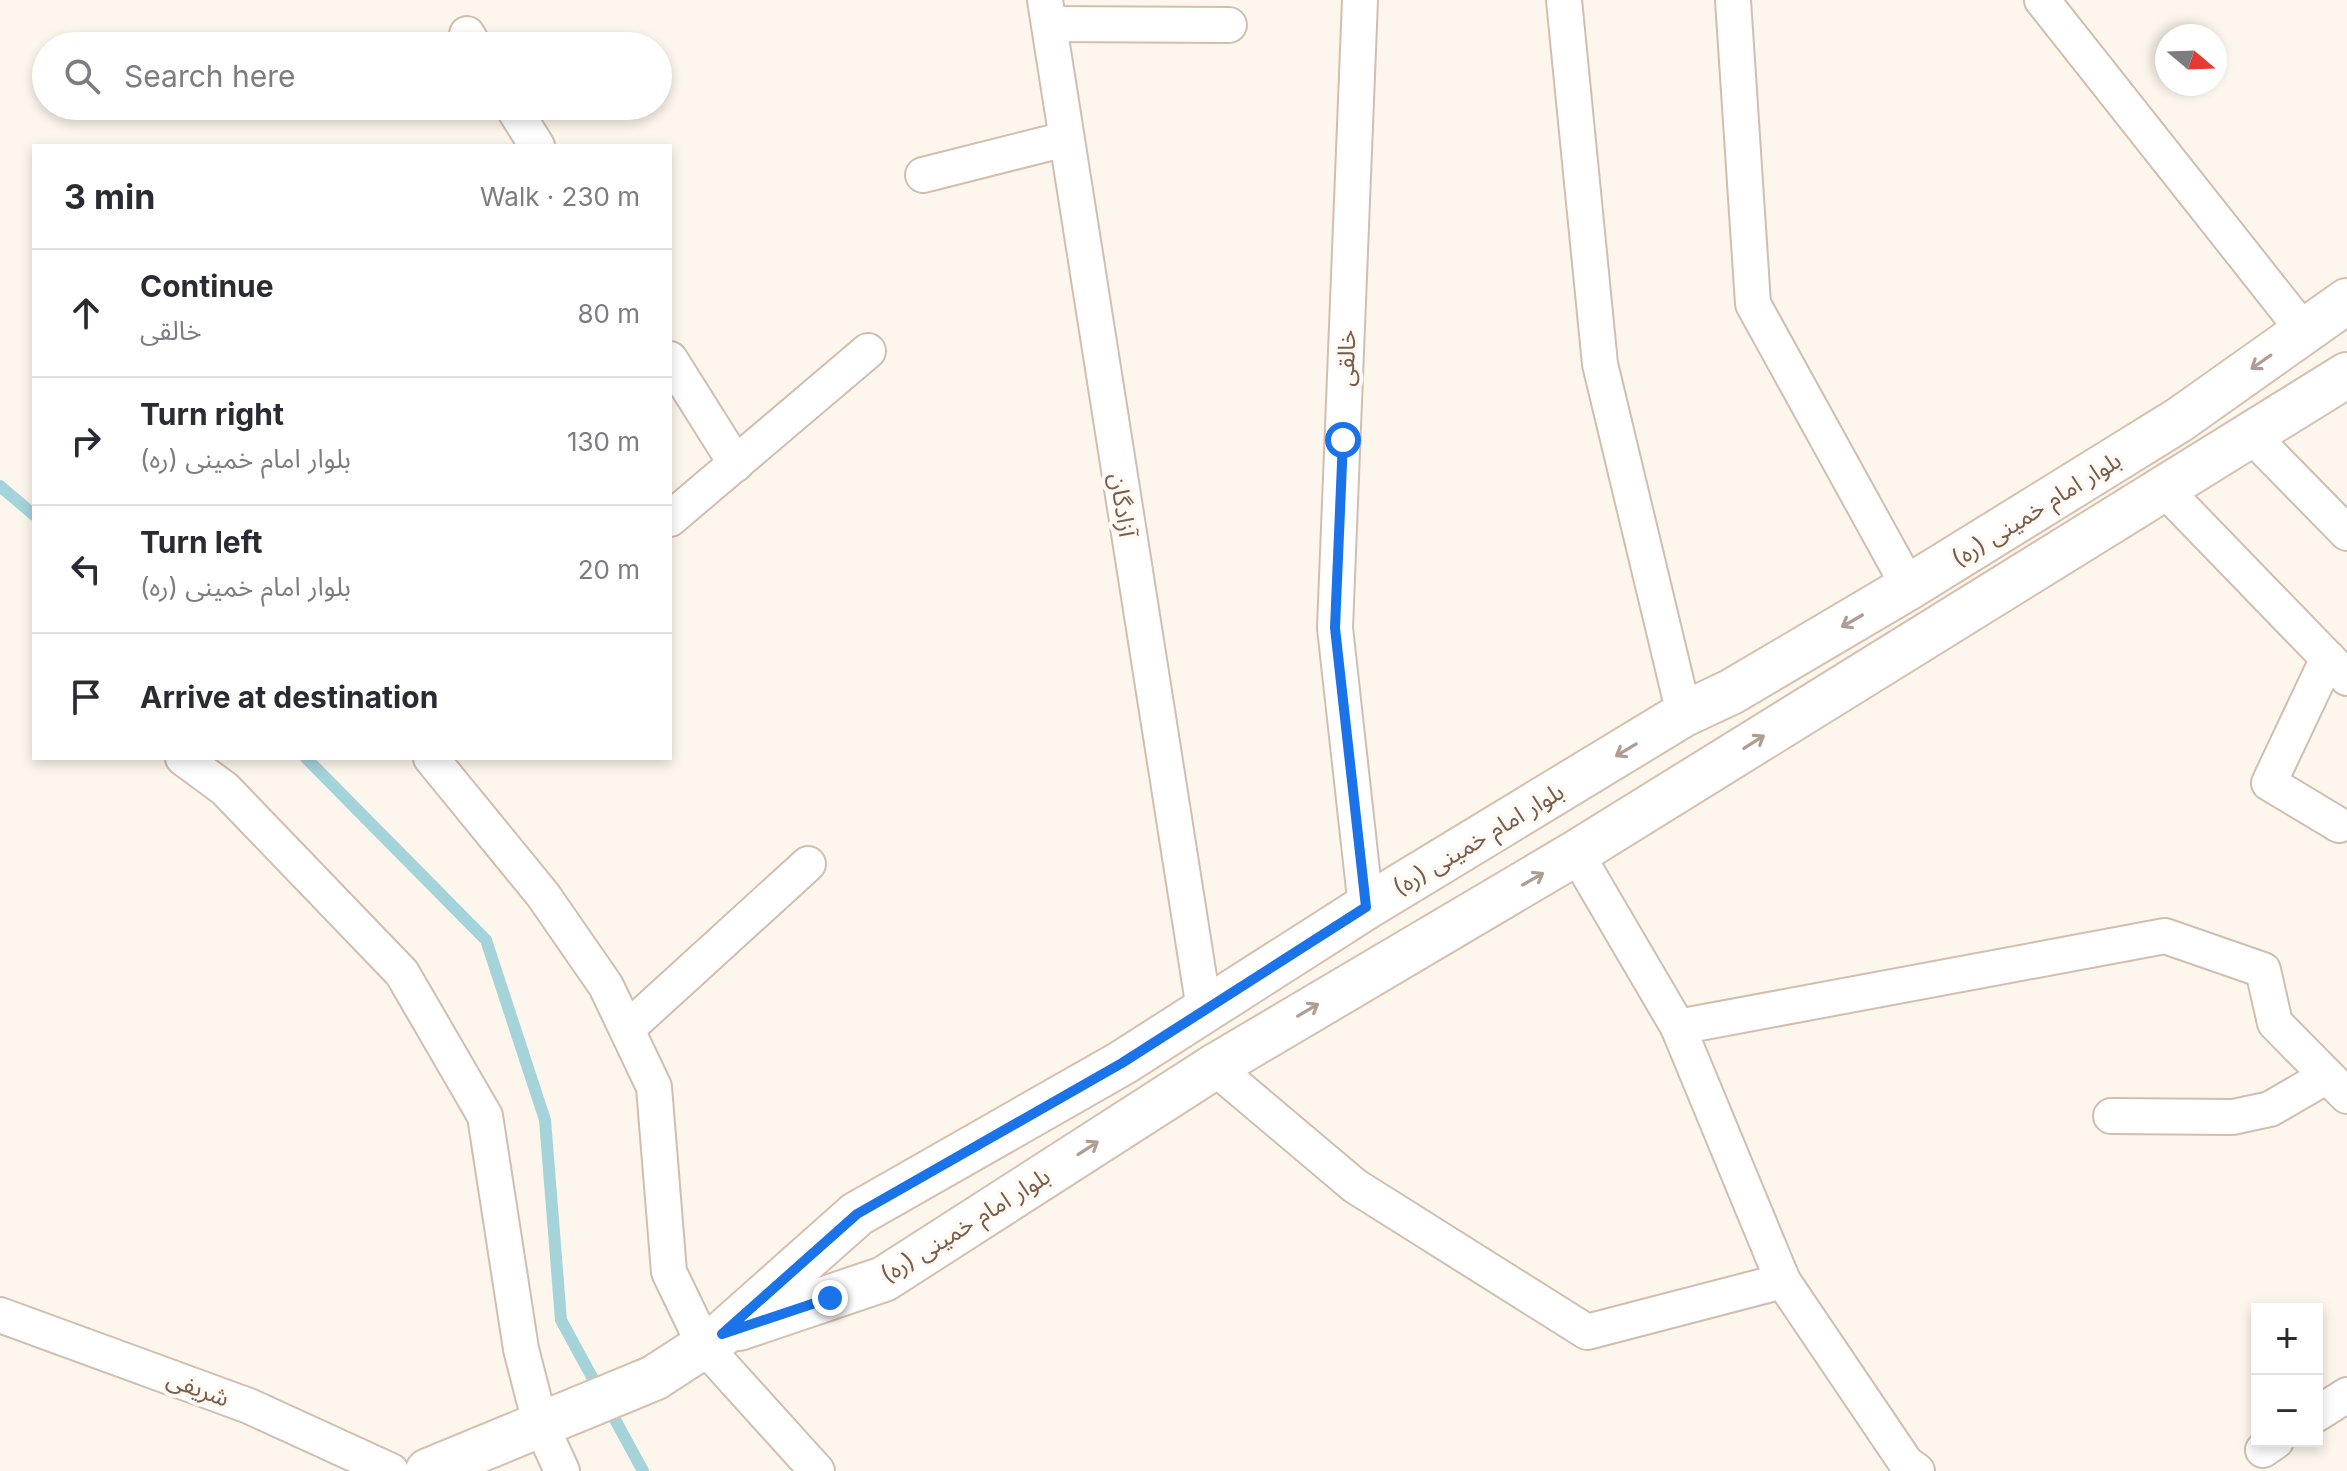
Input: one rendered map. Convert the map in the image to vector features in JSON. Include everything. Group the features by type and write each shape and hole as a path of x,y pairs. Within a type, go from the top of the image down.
{"main road":[{"name":"بلوار امام خمینی (ره)","path":"714,1341 857,1214 1122,1063 1366,907 1684,714 1731,692 1909,587 2179,420 2347,301"},
{"name":"بلوار امام خمینی (ره)","path":"714,1341 884,1279 1214,1067 1576,853 2347,375"},
{"path":"443,1468 550,1418 654,1378 714,1341"}],"street":[{"name":"خالقی","path":"1360,0 1335,628 1366,907"},
{"path":"1564,0 1600,364 1684,714"},
{"path":"1733,0 1753,304 1909,587"},
{"path":"2042,0 2304,331"},
{"path":"1047,12 1229,25"},
{"name":"آزادگان","path":"1047,12 1204,1009"},
{"path":"521,120 536,144"},
{"path":"923,175 1066,139"},
{"path":"672,517 868,351"},
{"path":"672,362 736,464"},
{"path":"2251,435 2347,533"},
{"path":"2163,488 2337,668 2269,783 2339,825"},
{"path":"186,760 225,789 402,973 485,1116 521,1349 550,1418 562,1471"},
{"path":"433,760 543,895 606,986 654,1087 669,1272 714,1341 817,1471"},
{"path":"1576,853 1678,1027 1783,1281 1907,1468"},
{"path":"627,1029 808,864"},
{"path":"1678,1027 2165,936 2263,970 2275,1023 2337,1086 2270,1109 2233,1117 2111,1116"},
{"path":"1214,1067 1355,1186 1587,1332 1783,1281"},
{"name":"شریفی","path":"0,1315 249,1406 391,1471"},
{"path":"2323,1410 2347,1395"}],"waterway":[{"path":"0,486 32,513"},
{"path":"308,760 486,940 545,1120 561,1320 643,1471"}],"route":[{"path":"830,1298 722,1334 857,1214 1122,1063 1366,907 1335,628 1343,440"}]}
